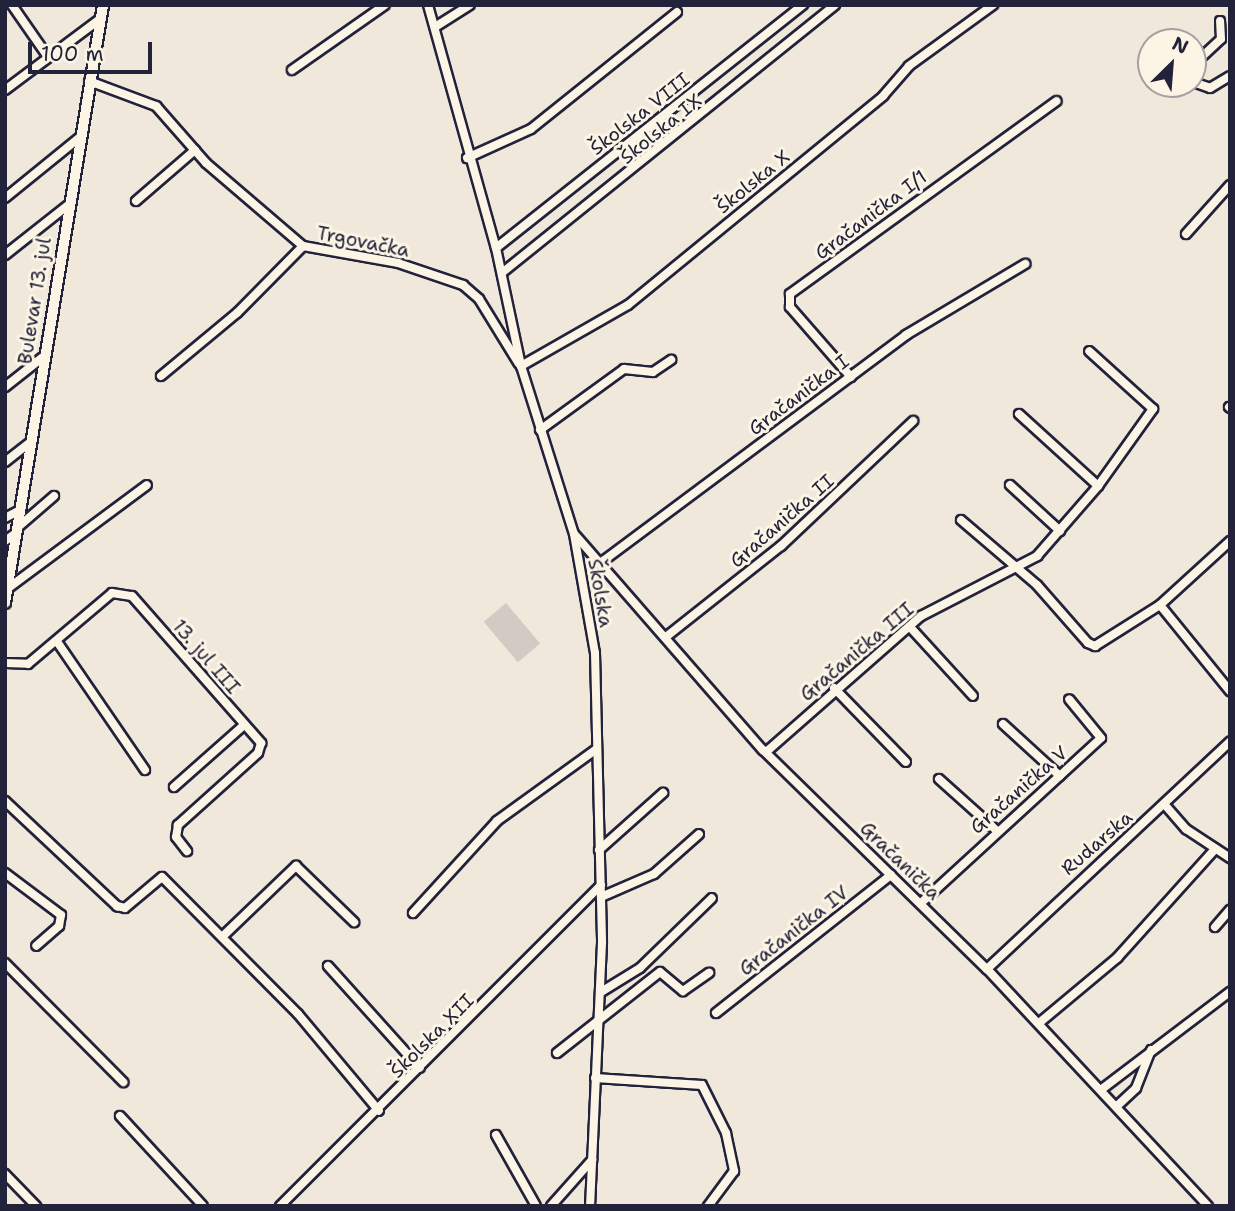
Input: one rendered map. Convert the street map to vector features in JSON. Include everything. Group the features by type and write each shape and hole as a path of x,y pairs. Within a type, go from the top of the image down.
{"street":[{"path":"12,5 48,57"},
{"name":"Bulevar 13. jul","path":"5,603 43,357 103,5"},
{"path":"292,70 385,5"},
{"name":"Školska","path":"428,5 467,158 503,272 521,366 574,534 595,653 601,992 590,1206"},
{"path":"435,27 470,5"},
{"name":"Školska VIII","path":"496,248 803,5"},
{"name":"Školska IX","path":"503,272 835,5"},
{"name":"Školska X","path":"521,366 628,305 883,96 909,66 993,5"},
{"path":"467,158 531,129 677,12"},
{"path":"5,90 100,19"},
{"path":"1207,52 1221,39 1220,21"},
{"path":"1207,87 1210,88 1230,76"},
{"name":"Trgovačka","path":"89,81 156,106 195,150 303,246 398,263 463,285 479,299 521,366"},
{"name":"Gračanička I/1","path":"850,377 790,307 790,294 1057,101"},
{"path":"5,198 80,137"},
{"path":"136,201 195,150"},
{"path":"1186,234 1230,186"},
{"path":"5,255 68,205"},
{"path":"161,376 237,313 303,246"},
{"name":"Gračanička I","path":"599,564 906,335 1025,264"},
{"name":"Gračanička III","path":"766,752 834,688 911,627 1016,569 1059,531 1098,486 1153,414 1090,351"},
{"path":"5,387 43,357"},
{"path":"540,430 625,369 653,372 670,360"},
{"path":"1019,414 1098,486"},
{"name":"Gračanička II","path":"666,638 781,546 913,421"},
{"path":"5,462 31,442"},
{"path":"8,585 147,485"},
{"path":"1010,485 1059,531"},
{"path":"5,541 54,496"},
{"path":"5,517 20,510"},
{"path":"961,520 1095,646 1160,605 1230,541"},
{"name":"Gračanička","path":"574,534 766,752 987,969 1102,1089 1208,1206"},
{"name":"13. jul III","path":"5,663 24,667 58,643 112,593 132,596 261,750 178,825 176,837 187,850"},
{"path":"1160,605 1230,691"},
{"path":"911,627 973,696"},
{"path":"58,643 145,770"},
{"path":"834,688 906,762"},
{"name":"Gračanička V","path":"921,903 996,830 1060,776 1101,735 1069,699"},
{"path":"1003,724 1060,776"},
{"path":"174,787 243,726"},
{"name":"Rudarska","path":"987,969 1230,742"},
{"path":"413,913 497,821 595,750"},
{"path":"939,779 996,830"},
{"path":"599,850 663,793"},
{"path":"5,801 117,906 125,908 162,877 298,1014 379,1111"},
{"path":"1165,805 1215,849 1230,858"},
{"path":"601,897 654,874 698,834"},
{"path":"1039,1023 1117,958 1215,849"},
{"path":"222,937 296,866 354,922"},
{"path":"5,873 61,915 59,926 36,946"},
{"name":"Gračanička IV","path":"716,1013 891,875"},
{"name":"Školska XII","path":"280,1206 379,1111 601,885"},
{"path":"601,992 632,974 712,898"},
{"path":"1215,927 1230,910"},
{"path":"5,963 123,1082"},
{"path":"328,966 420,1068"},
{"path":"557,1052 598,1017 663,971 682,991 709,973"},
{"path":"1102,1089 1230,992"},
{"path":"1117,1106 1136,1087 1151,1050"},
{"path":"596,1078 662,1079 707,1091 734,1171 708,1206"},
{"path":"120,1116 203,1206"},
{"path":"496,1135 536,1206"},
{"path":"551,1206 592,1160"},
{"path":"5,1174 36,1206"}],"shaded area":[{"path":"506,603 540,644 518,662 484,622"}]}
